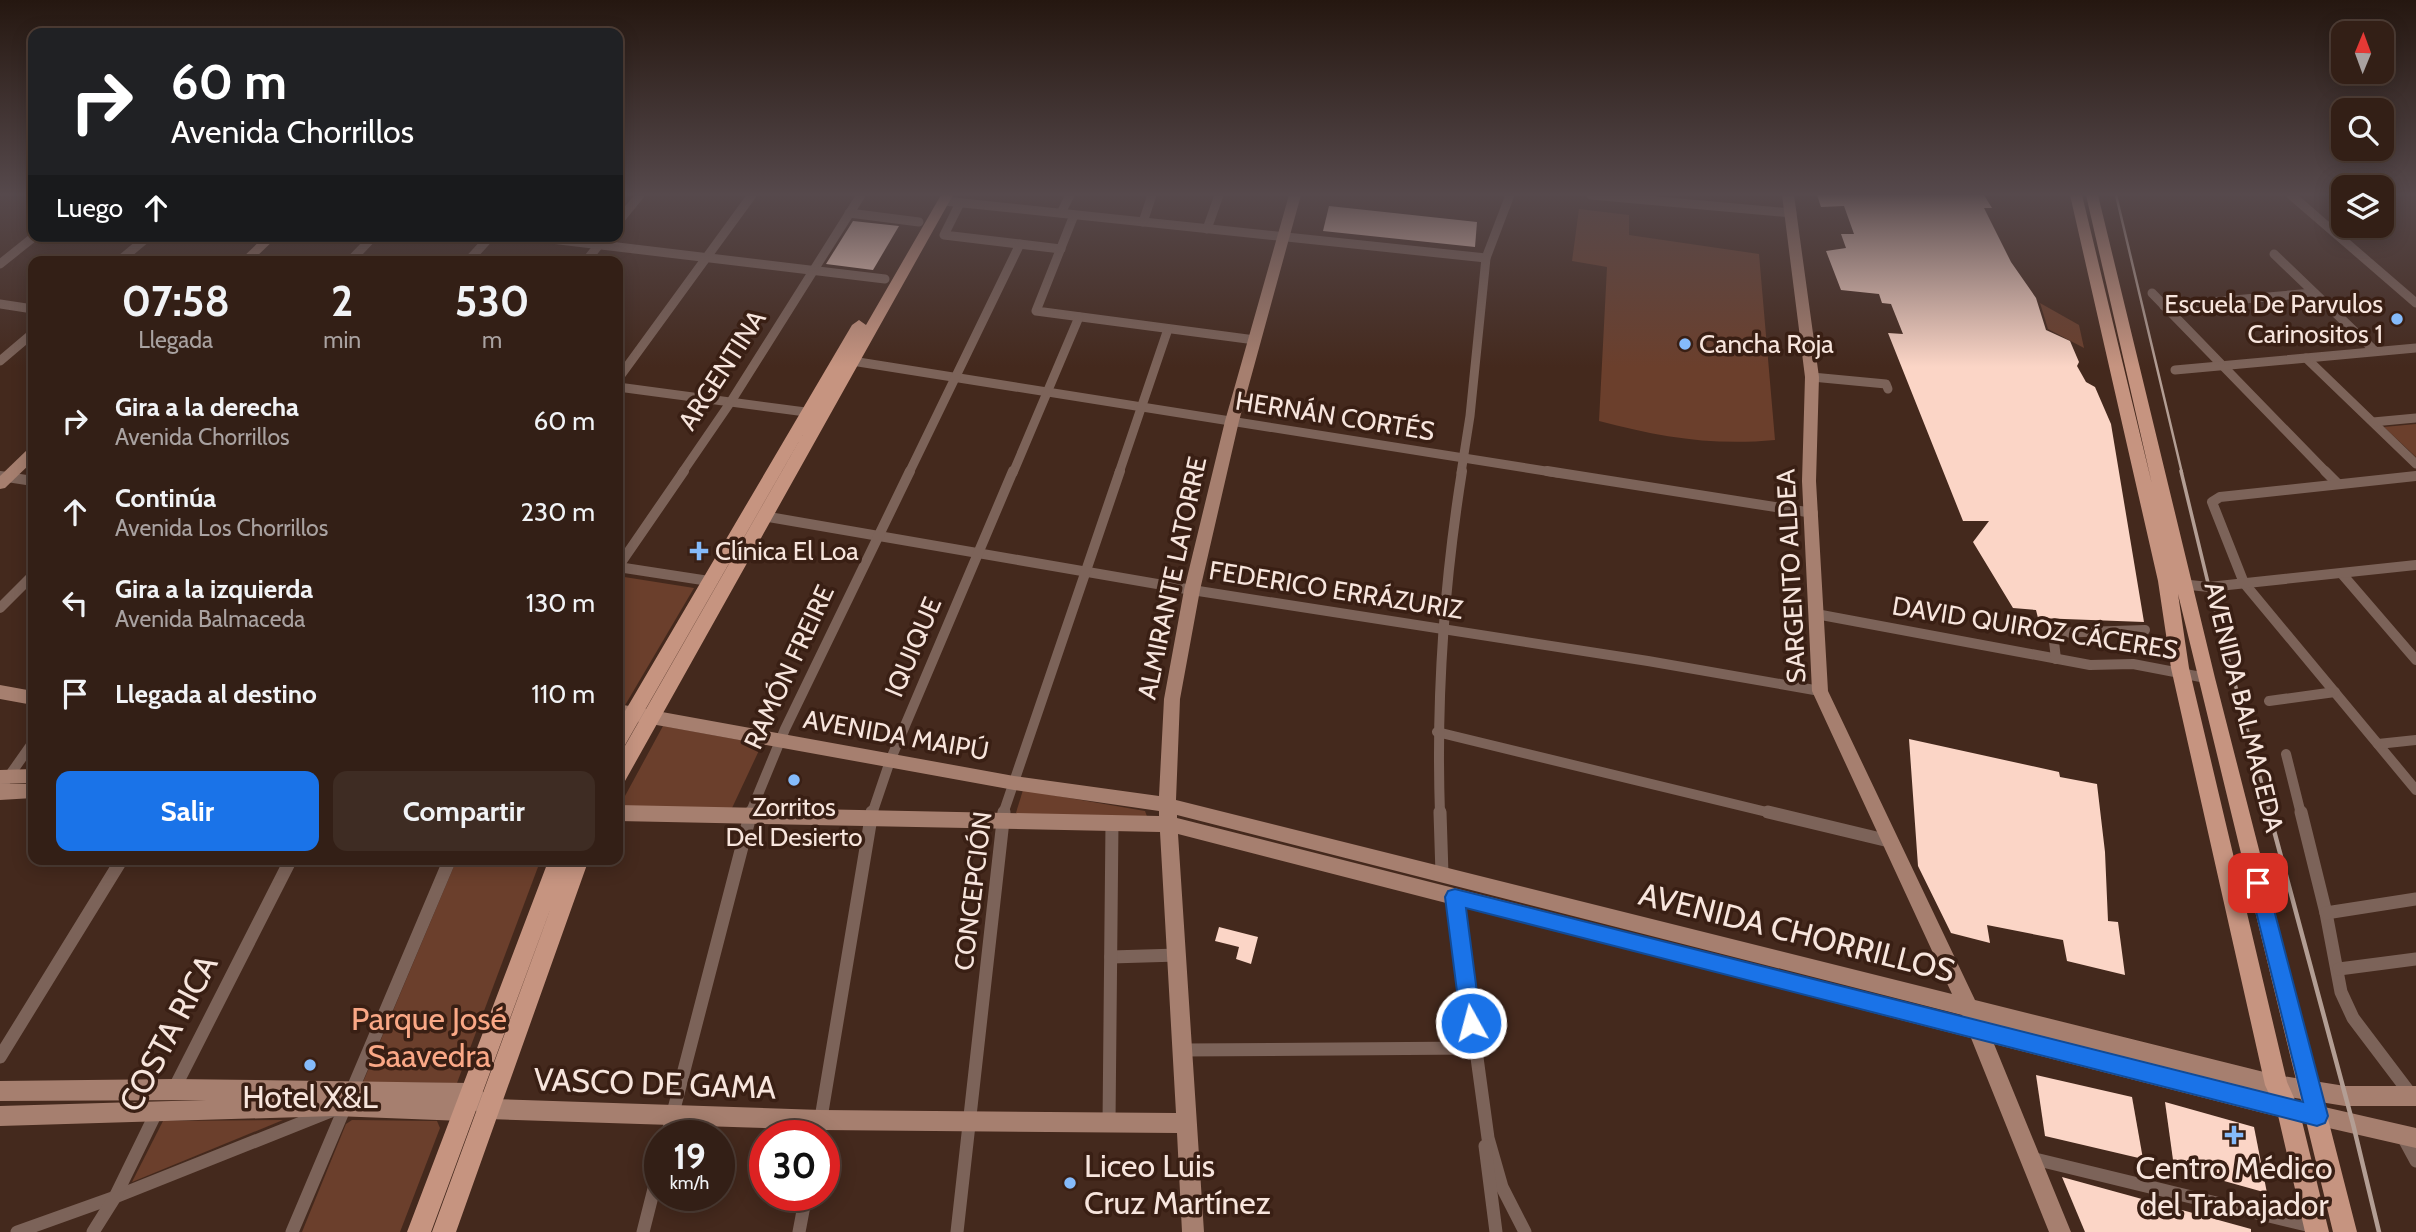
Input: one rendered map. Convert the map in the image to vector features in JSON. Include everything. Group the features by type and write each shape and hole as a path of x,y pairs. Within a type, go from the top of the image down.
{"main road":[{"path":"623,766 763,516 901,252"},
{"path":"625,712 814,414 852,361 915,252"},
{"name":"ALMIRANTE LATORRE","path":"1193,1232 1167,805 1172,699 1192,590 1233,421 1280,252"},
{"name":"SARGENTO ALDEA","path":"1797,252 1812,380 1809,481 1813,513 1820,691 1969,1008 2060,1232"},
{"name":"AVENIDA BALMACEDA","path":"2090,252 2167,581 2182,674 2276,1085 2288,1109 2316,1229"},
{"name":"AVENIDA BALMACEDA","path":"2106,252 2206,678 2346,1232"},
{"path":"2,477 28,448"},
{"path":"2,477 28,457"},
{"path":"0,692 28,697"},
{"name":"AVENIDA MAIPÚ","path":"625,712 1014,783 1167,805"},
{"path":"2,783 28,777"},
{"path":"2,783 28,790"},
{"name":"AVENIDA CHORRILLOS","path":"1167,805 1442,874 1978,1030 2317,1116"},
{"path":"623,813 1170,824"},
{"name":"AVENIDA CHORRILLOS","path":"1170,824 1455,897 1969,1008 2276,1085 2345,1097 2414,1096"},
{"path":"419,1232 557,865"},
{"path":"444,1232 577,865"},
{"path":"0,1091 175,1089 467,1102 489,1109"},
{"path":"0,1116 157,1111 347,1098"},
{"name":"VASCO DE GAMA","path":"489,1109 673,1115 749,1122"},
{"path":"2317,1116 2409,1137"},
{"name":"VASCO DE GAMA","path":"840,1127 969,1122 1187,1123"}],"street":[{"path":"0,264 14,252"},
{"path":"661,252 885,279"},
{"path":"623,372 710,252"},
{"name":"ARGENTINA","path":"623,560 730,403 824,252"},
{"name":"RAMÓN FREIRE","path":"672,1120 749,816 779,741 1016,252"},
{"path":"1060,252 1036,311 1255,340"},
{"path":"1433,252 1486,258"},
{"path":"1442,874 1437,732 1451,539 1464,458 1488,252"},
{"path":"2358,252 2416,303"},
{"path":"2274,254 2375,351"},
{"path":"2152,293 2338,484"},
{"path":"2164,306 2313,293"},
{"path":"0,304 28,308"},
{"name":"IQUIQUE","path":"820,1120 870,818 890,761 980,555 1079,317"},
{"name":"CONCEPCIÓN","path":"957,1232 1001,820 1168,329"},
{"path":"0,361 28,336"},
{"path":"2175,370 2416,348"},
{"path":"2306,358 2416,464"},
{"name":"HERNÁN CORTÉS","path":"852,361 1813,513"},
{"path":"1812,380 1886,384 1888,389 1812,380"},
{"path":"623,388 814,414"},
{"path":"2373,422 2416,418"},
{"path":"2416,476 2220,497 2212,502 2244,583 2416,790"},
{"path":"2,477 28,480"},
{"name":"FEDERICO ERRÁZURIZ","path":"763,516 980,555 1648,661 1820,691"},
{"path":"2167,581 2209,587 2416,565"},
{"path":"623,568 709,581"},
{"path":"2342,574 2416,659"},
{"path":"0,608 28,580"},
{"name":"DAVID QUIROZ CÁCERES","path":"1816,614 2090,665 2133,664 2206,678"},
{"path":"2056,659 2053,633 2145,631"},
{"path":"2269,701 2335,692"},
{"path":"1437,732 1889,841"},
{"path":"2378,744 2416,740"},
{"path":"2,783 28,749"},
{"path":"2286,754 2326,913 2342,992 2353,1018 2414,1096"},
{"path":"1109,1123 1112,822"},
{"path":"0,1057 117,865"},
{"name":"COSTA RICA","path":"93,1232 115,1197 157,1111 175,1089 288,865"},
{"path":"292,1232 447,865"},
{"path":"1455,897 1496,1232"},
{"path":"2326,913 2416,899"},
{"path":"1111,957 1178,954"},
{"path":"2339,969 2416,959"},
{"path":"1183,1050 1474,1048"},
{"path":"17,1232 115,1197 347,1098"},
{"path":"1482,1112 1497,1172 1514,1215 1525,1232"},
{"path":"2409,1137 2416,1161"},
{"path":"2031,1158 2316,1229"},
{"path":"643,1232 648,1211"},
{"path":"799,1232 803,1211"}],"green space":[{"name":"Cancha Roja","path":"1573,252 1759,254 1775,440 1730,442 1686,439 1599,421 1607,267 1572,261"},
{"path":"2040,303 2079,325 2084,348 2048,329"},
{"path":"2416,424 2416,457 2384,427"},
{"path":"623,577 694,588 624,707"},
{"path":"663,726 762,744 732,808 623,807 623,800"},
{"path":"1023,790 1145,811 1148,819 1015,816"},
{"name":"Parque José Saavedra","path":"454,865 539,865 457,1083 363,1082"},
{"path":"283,1120 132,1182 163,1121"},
{"name":"Parque José Saavedra","path":"352,1120 437,1121 440,1128 400,1232 302,1232 346,1124"}],"building":[{"path":"833,252 883,252 873,270 826,264"},
{"path":"1827,252 2006,252 2036,298 2046,330 2070,341 2079,362 2077,366 2086,382 2095,387 2111,424 2144,622 2038,618 2036,610 2013,608 1973,542 1989,521 1963,521 1888,333 1903,334 1891,304 1882,303 1879,294 1841,290"},
{"path":"1909,739 2059,772 2060,777 2097,784 2105,852 2108,921 2118,922 2125,975 2067,961 2063,940 1987,925 1990,943 1951,933 1918,866"},
{"path":"1219,927 1258,937 1251,964 1236,959 1239,947 1215,941"},
{"path":"2036,1075 2132,1097 2143,1159 2045,1136"},
{"path":"2165,1102 2254,1127 2267,1193 2174,1167"},
{"path":"2062,1177 2251,1229 2251,1232 2085,1232"}],"railway":[{"path":"2130,252 2182,473"},
{"path":"2181,471 2270,814"},
{"path":"2269,812 2353,1124 2379,1232"}],"place":[{"name":"Escuela De Parvulos Carinositos 1","path":"2397,319"},
{"name":"Cancha Roja","path":"1685,344"},
{"name":"Clínica El Loa","path":"699,551"},
{"name":"Zorritos Del Desierto","path":"794,780"},
{"name":"Hotel X&L","path":"310,1065"},
{"name":"Centro Médico del Trabajador","path":"2234,1135"},
{"name":"Liceo Luis Cruz Martínez","path":"1070,1183"}],"route":[{"path":"1471,1023 1455,897 2317,1116 2258,883"}]}
